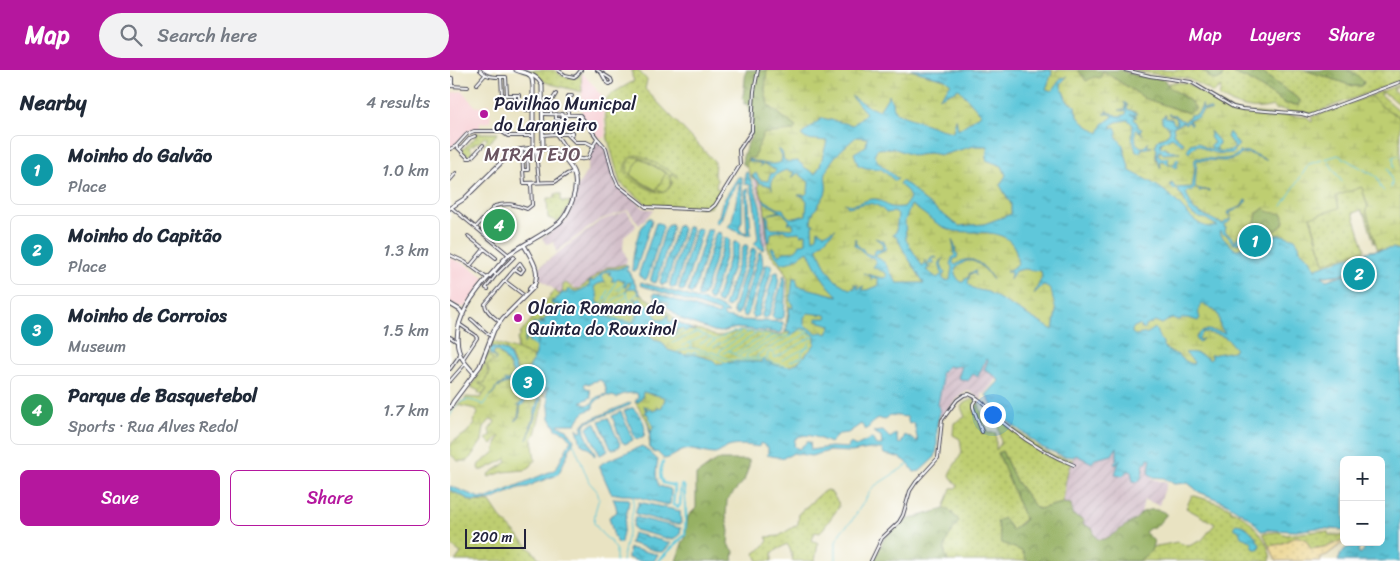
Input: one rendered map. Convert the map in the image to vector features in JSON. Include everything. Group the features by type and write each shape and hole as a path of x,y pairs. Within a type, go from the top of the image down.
{"main road":[{"path":"516,70 538,78 542,85 543,146 541,151 538,152 533,146 532,79 526,74"},
{"path":"533,86 538,82 542,85"},
{"path":"451,208 464,199 510,154 527,149 538,141 543,146 560,153 575,177 571,205 566,215 553,227 509,255 495,273 487,278 467,307 459,324 457,342 460,355 474,373"},
{"path":"450,408 480,366 500,322 534,285 537,271 524,244"},
{"path":"451,306 463,309 467,307"},
{"path":"458,308 463,315"}],"street":[{"path":"480,70 485,75 491,77 506,77 506,95"},
{"path":"558,70 570,77 577,76 581,70"},
{"path":"597,70 602,74"},
{"path":"543,114 580,115 606,148 618,185 646,207 709,210 715,205 740,166 739,150 752,131 754,91 758,70"},
{"path":"1125,70 1190,82 1233,107 1309,116 1400,82"},
{"path":"477,84 485,75"},
{"path":"501,77 502,95 519,95 519,110 533,110"},
{"path":"450,78 452,78 451,86 468,86"},
{"path":"551,114 551,102 556,94"},
{"path":"568,114 568,96 572,96"},
{"path":"563,103 568,103"},
{"path":"450,149 456,146 470,132 501,131 508,136 533,136"},
{"path":"543,135 572,132 570,137"},
{"path":"556,134 575,158 588,158 597,138"},
{"path":"567,134 575,142 586,142 594,146"},
{"path":"459,150 470,138 475,136"},
{"path":"456,146 470,158 483,145"},
{"path":"522,149 524,183 555,182 573,172"},
{"path":"523,170 528,170 527,149"},
{"path":"538,152 536,154 539,182"},
{"path":"450,180 456,173"},
{"path":"476,227 495,206 510,204 527,209 531,208 531,184 533,183"},
{"path":"451,208 509,255"},
{"path":"468,236 496,258"},
{"path":"470,266 484,249"},
{"path":"450,255 487,278"},
{"path":"488,289 486,288 495,273 514,257"},
{"path":"500,322 485,306 515,269"},
{"path":"505,281 525,296"},
{"path":"471,319 492,336"},
{"path":"459,324 477,338 463,360"},
{"path":"450,337 457,342"},
{"path":"450,368 460,355"},
{"path":"450,381 466,364"},
{"path":"871,561 882,538 899,522 903,515 910,490 938,458 942,420 957,400 964,395 969,394 977,398 1000,421 1037,448 1074,465"},
{"path":"977,398 973,407 982,432"}],"shaded area":[{"path":"582,73 602,95 600,98 604,100 602,102 606,137 599,138 582,115"},
{"path":"462,91 476,107 489,104 491,122 480,123 480,129 468,131 450,148 450,93"},
{"path":"597,140 605,147 616,185 644,208 654,210 639,225 628,210 599,220 556,252 554,242 546,244 542,238 567,220 575,201 577,187 587,171 589,159"},
{"path":"754,178 758,183 764,202 768,242 763,246 760,221 763,221 763,209"},
{"path":"627,211 636,225 624,237 623,248 627,259 626,263 615,267 607,267 586,285 577,289 566,283 563,285 562,293 558,295 555,290 539,278 540,267 543,264 600,221"},
{"path":"450,258 465,264 484,277 484,280 466,306 463,307 450,302"},
{"path":"986,359 997,379 982,394 982,400 968,391 961,395 940,416 938,404 942,384 941,374 948,366 962,366 973,374"},
{"path":"1116,447 1120,459 1115,474 1131,471 1142,477 1144,463 1147,463 1148,458 1151,459 1148,469 1151,478 1167,483 1159,505 1144,500 1141,513 1133,521 1113,535 1102,539 1097,538 1093,529 1082,524 1084,520 1073,515 1071,504 1063,503 1067,475 1069,465 1075,455 1095,459"}],"green space":[{"path":"521,70 554,70 562,76 575,78 581,73 582,92 545,82 538,75"},
{"path":"632,70 638,70 647,80 645,89 715,162 716,188 721,189 711,207 648,205 620,183 608,139 604,102 611,94 634,81"},
{"path":"746,70 767,70 765,90 768,105 796,127 754,158 748,160 746,166 742,163 752,136 747,133 751,130 751,114 747,104 744,104 743,98"},
{"path":"767,70 1078,70 1086,81 1094,77 1100,78 1103,71 1143,98 1188,113 1196,109 1194,105 1168,86 1169,83 1187,83 1233,111 1307,117 1311,122 1313,121 1312,117 1370,96 1384,108 1400,117 1400,282 1225,281 1252,410 1075,335 830,296 791,325 786,326 788,279 783,269 768,251 764,202 757,180 752,178 746,166 748,158 754,158 763,134 793,131 796,127 768,105 765,90","holes":["1202,106 1201,114 1190,119 1188,122 1185,123 1183,122 1173,127 1173,134 1184,143 1183,145 1172,137 1162,142 1160,148 1166,147 1167,150 1175,151 1175,153 1159,151 1159,158 1168,157 1170,164 1159,161 1161,166 1156,159 1156,153 1160,138 1167,135 1170,131 1169,127 1165,124 1164,115 1166,115 1165,118 1172,119 1174,124 1177,124 1176,117 1170,116 1176,115 1185,122 1187,118 1197,114","1362,187 1377,248 1382,249 1366,252 1365,274 1343,276 1324,281 1323,275 1362,272 1365,264 1364,252 1363,250 1324,263 1310,217 1339,208 1336,196","1264,208 1270,212 1283,214 1284,223 1266,235 1254,233 1251,227 1255,222 1257,213"]},
{"path":"1078,70 1122,70 1165,80 1172,89 1190,101 1196,109 1189,113 1142,98 1103,71 1101,78 1086,81"},
{"path":"1132,70 1202,70 1213,80 1225,70 1248,79 1286,104 1299,105 1300,100 1260,70 1305,70 1353,86 1362,86 1364,82 1356,74 1347,70 1400,70 1400,81 1311,114 1304,111 1276,110 1273,106 1266,108 1245,107 1219,97 1221,87 1213,93 1196,82 1184,78"},
{"path":"1202,70 1225,70 1221,79 1213,80"},
{"path":"1225,70 1260,70 1300,100 1299,105 1286,104 1248,79"},
{"path":"1305,70 1347,70 1356,74 1364,82 1362,86 1353,86"},
{"path":"1400,84 1400,86 1393,89 1400,95 1400,104 1384,93 1380,94 1400,111 1400,117 1384,108 1370,96"},
{"path":"475,133 498,133 486,146 484,144 487,139 485,137 472,145 469,148 473,152 468,156 462,150 475,138"},
{"path":"635,155 642,156 677,175 676,177 671,174 672,184 669,189 664,192 656,192 640,185 629,177 625,171 625,165 632,157","holes":["635,157 641,158 668,174 671,182 668,188 663,191 651,188 630,175 627,170 628,162"]},
{"path":"640,158 666,173 656,190 630,175"},
{"path":"1362,187 1368,208 1366,210 1376,243 1374,243 1365,214 1361,210 1353,213 1365,250 1324,263 1311,218 1308,222 1296,218 1293,220 1291,216 1307,208 1336,201 1334,205 1329,204 1316,209 1311,214 1339,207 1335,196"},
{"path":"555,194 561,194 561,201 570,202 559,222 548,218 547,198 555,198"},
{"path":"1264,208 1271,212 1283,214 1284,218 1280,228 1274,232 1260,235 1254,233 1251,227 1255,222 1257,213"},
{"path":"625,264 628,268 626,270 641,295 667,311 678,322 691,329 701,330 717,337 740,331 781,335 785,333 786,328 788,330 791,328 796,330 801,324 803,310 807,304 820,298 847,306 862,326 884,334 850,352 825,368 778,380 820,372 855,350 860,350 844,366 829,375 801,386 734,391 695,382 665,368 635,339 621,335 605,336 593,329 578,316 579,305 604,272 610,271 611,276 615,276 615,270 608,270 605,271 601,274 594,282 589,282 590,286 586,294 576,302 576,316 571,315 568,307 561,299 562,295 560,295 559,298 568,308 570,316 583,323 589,330 565,342 527,379 525,376 534,358 517,349 518,339 555,290 558,294 562,293 563,285 566,283 574,289 579,289 607,267"},
{"path":"491,341 517,349 534,358 526,379 544,395 541,398 519,376 510,354 506,350 492,346"},
{"path":"492,346 506,350 498,348 494,351 496,350 507,362 514,376 498,386 508,383 515,377 519,387 525,391 520,404 518,417 520,407 529,395 534,394 538,399 531,429 541,398 543,403 532,439 535,460 531,466 525,470 503,472 489,477 489,474 507,462 506,459 483,470 479,470 478,467 479,464 494,453 500,437 492,445 486,439 491,436 489,430 495,422 494,420 490,420 484,427 482,441 468,461 458,461 450,454 450,449 454,441 475,425 473,421 478,414 476,409 457,405 465,400 466,397 481,398 487,389 479,384 489,375 487,363 491,363 493,359 487,354"},
{"path":"487,354 493,359 491,363 487,364 489,374 486,377 485,383 479,383 487,389 482,395 471,387 484,365"},
{"path":"674,380 653,451 650,448 650,429 647,420 635,402 639,402 640,390"},
{"path":"972,399 978,401 987,433 996,433 996,450 1001,443 998,425 1005,422 1042,450 1055,456 1073,460 1067,475 1063,503 1039,509 1036,508 1016,481 1002,451 998,453 1025,519 1012,530 1008,545 1022,551 1027,561 948,561 945,545 952,530 959,521 950,511 944,509 951,488 958,486 950,476 950,472 962,453 960,439 953,435 954,423 965,417 961,407"},
{"path":"1002,451 1016,481 1036,508 1039,509 1063,503 1071,504 1073,515 1084,520 1083,524 1093,529 1098,539 1105,539 1110,536 1136,519 1144,511 1154,510 1167,514 1155,528 1150,528 1145,532 1154,541 1151,551 1139,561 1027,561 1022,551 1002,543 997,521 1004,518 1012,530 1025,519 998,453"},
{"path":"717,460 749,460 744,481 727,500 728,544 734,551 733,561 676,561 685,539 688,516 696,508 696,475"},
{"path":"450,490 472,501 490,502 500,517 542,561 455,561 461,553 450,545"},
{"path":"827,490 830,491 838,502 839,507 820,533 815,532 812,540 818,543 815,561 793,561 787,544 772,553 772,561 758,561 754,553 760,550 768,541 766,537 779,536 798,524 799,513"},
{"path":"1192,495 1224,505 1231,509 1230,511 1243,516 1265,541 1270,561 1119,561 1156,546 1177,542 1189,546 1202,540 1215,524 1186,508"},
{"path":"944,509 950,511 959,521 945,545 948,561 873,561 885,537 903,521"},
{"path":"1319,531 1328,532 1329,535 1340,535 1340,541 1332,545 1311,549 1297,536 1281,544 1269,546 1263,533 1279,532 1286,535"}],"sand":[{"path":"1297,536 1306,540 1311,549 1332,545 1340,541 1340,545 1321,557 1321,561 1277,561 1269,546 1281,544"}],"water":[{"path":"910,70 1051,70 1052,73 1046,89 1052,91 1061,78 1067,77 1061,86 1067,101 1075,106 1078,116 1083,122 1099,133 1103,124 1114,116 1104,114 1107,110 1107,113 1117,116 1125,115 1127,112 1119,110 1126,110 1125,106 1127,107 1127,105 1124,102 1128,105 1127,109 1137,113 1136,115 1130,114 1137,117 1134,119 1139,128 1142,129 1142,135 1140,130 1139,132 1137,129 1135,131 1136,143 1144,147 1149,142 1147,146 1152,147 1136,152 1132,137 1133,125 1128,120 1116,122 1112,125 1111,128 1115,128 1116,136 1123,145 1130,171 1163,190 1196,221 1209,227 1217,226 1206,219 1193,215 1189,211 1182,195 1170,185 1172,184 1170,183 1172,182 1175,188 1192,187 1196,158 1226,159 1240,151 1251,152 1268,161 1248,153 1225,161 1197,160 1195,187 1210,191 1200,190 1200,192 1195,188 1186,193 1194,210 1222,224 1230,219 1230,215 1227,214 1228,211 1240,207 1230,212 1231,220 1224,226 1226,227 1225,232 1231,236 1234,242 1242,233 1247,236 1248,240 1233,244 1227,235 1219,232 1236,250 1271,235 1282,235 1295,239 1300,250 1310,259 1316,271 1316,268 1361,253 1363,263 1360,272 1322,275 1326,280 1339,276 1365,274 1366,252 1393,248 1400,250 1400,561 1338,561 1346,548 1356,546 1359,548 1360,554 1364,550 1364,546 1385,546 1385,456 1340,456 1340,530 1317,528 1296,531 1261,531 1251,519 1226,503 1199,492 1188,483 1174,484 1164,478 1153,477 1148,473 1151,459 1148,458 1147,463 1144,463 1142,477 1138,482 1133,481 1131,471 1127,471 1123,476 1115,474 1120,459 1116,465 1114,464 1117,458 1117,447 1112,455 1095,459 1092,463 1076,455 1073,457 1063,456 1043,448 997,413 986,395 999,381 995,376 984,370 988,360 986,359 978,377 973,374 968,381 958,378 962,366 948,366 941,374 942,384 938,404 940,412 937,425 937,448 935,457 920,471 914,472 905,461 898,457 884,454 882,449 852,452 829,451 811,456 793,453 787,457 780,457 767,455 768,447 760,443 759,447 736,445 714,454 687,450 664,459 657,452 653,453 653,450 650,448 648,424 651,434 653,426 647,413 645,414 644,405 648,406 647,411 649,408 653,411 658,409 658,406 662,407 665,401 664,397 643,392 639,402 635,402 638,397 637,393 624,394 617,398 610,396 600,398 593,405 593,409 582,414 576,424 558,424 567,429 574,440 559,473 555,476 491,500 472,501 450,490 450,486 480,498 487,498 554,470 557,467 571,440 566,433 556,429 550,418 548,397 546,396 548,387 543,394 526,379 527,377 525,376 536,354 536,347 528,342 531,335 537,338 537,344 539,338 536,331 532,331 524,344 526,332 533,323 545,324 538,321 544,321 545,318 561,310 559,305 550,303 553,303 551,300 554,301 562,293 566,293 568,289 576,292 586,288 590,284 589,282 594,281 608,269 618,269 627,265 628,268 626,270 641,295 633,288 625,292 631,282 627,283 626,287 624,287 624,281 618,278 616,281 611,281 613,278 609,274 611,272 606,272 602,276 605,282 594,287 598,303 601,304 597,312 618,321 633,323 642,308 633,298 637,300 639,298 642,299 643,304 647,304 657,318 662,320 668,314 669,322 673,321 673,318 695,331 678,329 674,336 676,328 668,328 666,337 665,329 651,326 649,334 654,340 662,342 668,350 685,355 693,354 713,360 717,364 761,362 762,359 772,364 787,367 803,358 815,344 815,336 802,328 793,334 789,335 790,331 786,333 790,306 793,309 790,301 793,278 796,278 798,286 838,296 821,275 808,251 785,263 781,263 774,254 771,248 773,247 779,256 784,252 794,251 800,244 806,243 806,234 802,236 799,232 789,233 783,230 771,233 770,241 768,242 766,215 768,215 769,226 772,229 792,229 794,227 792,223 787,223 790,221 782,212 769,214 780,211 764,202 763,199 777,208 783,209 787,216 792,218 806,215 807,201 804,197 798,195 805,195 808,192 809,182 798,173 791,178 794,172 786,170 774,177 772,189 771,186 760,183 752,176 756,173 760,180 768,181 770,174 776,170 764,164 760,167 761,164 749,161 748,159 765,164 781,162 782,156 778,149 782,152 784,160 789,162 798,161 815,174 820,166 827,141 806,139 801,135 822,118 853,125 866,113 851,96 879,111 889,95 896,113 953,132 956,118 958,130 981,114 959,89 939,98 951,84 945,79","holes":["856,137 867,138 866,146 854,153 858,165 866,168 881,169 895,181 898,179 879,163 874,155 877,149 893,148 914,156 929,153 942,155 974,146 988,146 986,160 1002,166 1006,175 1000,185 1011,204 1011,214 984,224 959,226 922,199 910,186 901,181 899,184 907,191 910,198 904,207 891,207 876,199 855,204 845,203 848,207 873,204 882,208 886,213 895,212 898,214 896,232 892,235 896,236 924,283 897,283 885,263 876,256 876,254 886,249 884,241 875,238 882,243 883,249 875,250 874,255 871,255 865,253 863,249 855,244 855,238 854,245 866,256 874,258 876,263 873,267 886,273 887,277 882,278 863,273 872,277 870,280 877,278 878,286 861,290 864,286 857,289 858,284 856,286 854,283 855,288 849,289 835,280 825,266 817,248 836,229 824,234 818,230 817,237 813,239 812,227 814,224 811,224 811,219 825,193 828,168 834,158","911,205 948,229 962,232 997,234 1011,242 1015,249 1018,264 1006,272 1011,272 1010,280 1015,271 1024,269 1041,271 1042,277 1034,294 1043,285 1051,290 1056,311 1053,330 988,292 972,287 968,283 970,274 974,273 976,276 976,271 970,273 968,278 960,282 955,274 956,268 967,261 978,264 993,280 985,269 974,261 964,260 955,265 953,263 954,259 957,258 958,254 955,252 956,248 952,240 953,253 955,255 950,264 952,267 950,280 945,281 942,277 945,273 941,264 943,258 939,264 942,274 937,278 926,270 932,266 927,267 930,263 935,264 932,258 937,258 933,256 926,265 925,260 923,267 906,240 905,221","1201,304 1215,311 1218,315 1220,326 1225,333 1208,330 1202,331 1196,337 1197,341 1199,342 1203,339 1199,340 1199,337 1204,332 1220,335 1229,341 1236,349 1234,351 1210,355 1212,358 1210,360 1198,354 1185,353 1194,362 1193,364 1168,351 1163,346 1163,342 1155,328 1148,333 1135,335 1132,333 1134,327 1139,325 1144,330 1146,326 1155,321 1162,324 1172,318 1179,320 1188,318 1198,321","808,313 826,315 827,318 816,318 816,321 831,325 827,334 817,333 804,325 804,317","600,380 605,385 607,394 597,397 591,404 586,405 581,402 591,397 590,390 584,386 585,383 591,384","890,415 907,417 909,424 914,423 918,442 905,435 901,444 898,443 896,434 890,438 883,431 873,432 881,436 882,445 876,445 872,438 856,446 850,443 848,448 830,447 811,450 810,442 807,442 799,449 794,446 795,439 799,437 808,435 830,443 839,434 848,433 861,424 866,430 877,418 885,420"]},
{"path":"1202,104 1203,109 1211,109 1211,111 1203,110 1198,117 1190,119 1191,125 1188,122 1185,124 1183,122 1173,127 1173,134 1184,143 1182,145 1172,137 1161,143 1160,148 1165,147 1167,150 1180,153 1163,154 1159,151 1160,158 1169,157 1169,164 1174,164 1177,158 1179,160 1178,167 1176,168 1168,165 1164,161 1160,161 1161,169 1156,157 1157,149 1155,147 1158,140 1170,131 1169,127 1162,122 1162,117 1166,115 1165,118 1172,119 1174,124 1176,124 1176,117 1168,114 1176,115 1185,122 1190,115 1197,114"},
{"path":"1210,131 1219,141 1219,144 1216,146 1218,149 1214,150 1224,151 1235,148 1227,137 1229,132 1239,145 1233,153 1214,153 1198,145 1189,153 1187,151 1190,144 1198,142 1206,148 1213,149 1210,145 1214,143 1210,137"},
{"path":"747,172 761,211 761,234 765,248 763,250 754,244 758,239 750,185 745,184 745,173"},
{"path":"738,177 742,179 742,221 739,228 747,233 745,190 748,188 750,235 740,233 728,227 732,221 739,181 728,199 721,220 717,223 715,222 719,216 722,203"},
{"path":"649,218 652,220 636,270 634,271 632,270 636,242 641,229"},
{"path":"656,223 660,223 663,227 648,277 645,280 639,276 639,273"},
{"path":"671,224 673,227 657,281 654,283 651,281 651,278 666,227"},
{"path":"680,225 683,229 667,283 662,285 660,282 677,226"},
{"path":"687,227 691,227 692,230 676,287 672,288 670,283"},
{"path":"698,228 702,231 685,289 682,291 679,290 679,287 695,230"},
{"path":"707,230 712,230 712,233 696,286 691,294 688,292"},
{"path":"717,232 721,233 722,236 704,295 698,297 698,292"},
{"path":"728,237 730,241 712,300 709,300 707,296 725,238"},
{"path":"734,242 740,245 721,303 718,303 716,300"},
{"path":"744,245 747,245 748,248 732,303 728,308 725,306 725,303"},
{"path":"752,248 756,249 756,252 739,313 736,316 733,311"},
{"path":"759,252 761,252 763,267 746,317 742,312"},
{"path":"770,264 772,269 758,316 754,318 752,314 766,265"},
{"path":"778,272 776,294 769,316 764,319 762,314 774,273"},
{"path":"784,275 786,281 784,317 782,319 774,319 772,316"},
{"path":"641,282 715,305 729,313 724,313 725,317 741,320 783,322 783,330 781,333 736,328 721,332 714,331 681,319 669,308 654,299 667,305 668,303 654,297 653,294 655,293 718,315 720,312 640,285"},
{"path":"493,347 508,352 519,376 541,398 530,432 531,423 538,399 534,394 529,395 520,407 518,418 515,421 518,417 520,405 517,406 522,402 525,391 519,387 515,378 499,386 500,388 497,387 489,397 495,388 505,382 504,380 508,381 514,376 507,362 496,350 493,354 496,358 490,354"},
{"path":"631,402 630,405 584,425 585,433 595,457 590,449 581,444 577,428 582,431 582,426 585,422"},
{"path":"631,408 639,414 644,424 644,436 638,439 635,438 624,411"},
{"path":"620,412 633,440 625,444 621,441 612,416"},
{"path":"608,418 620,444 620,446 614,449 611,449 599,421"},
{"path":"595,423 608,451 600,455 587,428"},
{"path":"642,446 658,460 656,473 658,483 659,486 670,489 670,504 667,505 631,495 611,493 599,466 604,462"},
{"path":"613,498 629,499 621,542 619,544 614,537 609,517 617,512"},
{"path":"639,502 680,511 681,524 673,524 636,514"},
{"path":"635,517 681,528 680,535 673,540 635,530 633,526"},
{"path":"1236,524 1244,526 1251,531 1260,545 1259,549 1254,549 1251,541 1241,537 1239,531 1234,528"},
{"path":"633,533 671,543 664,551 660,552 630,543"},
{"path":"629,548 658,554 654,561 638,561 628,558"}],"waterway":[{"path":"1282,206 1309,164 1338,155 1377,177 1384,191"},
{"path":"1394,168 1393,157 1399,157"},
{"path":"1326,158 1342,182"},
{"path":"1388,168 1392,182 1391,188"},
{"path":"616,281 607,302 599,310 620,320 632,322 641,308"},
{"path":"616,290 624,284"},
{"path":"619,291 624,287"},
{"path":"601,304 608,290"},
{"path":"612,301 625,292"},
{"path":"626,292 630,301"},
{"path":"619,312 638,293"},
{"path":"613,308 627,296"},
{"path":"626,315 637,303"},
{"path":"666,332 673,329"},
{"path":"800,330 805,331 813,338 815,336"},
{"path":"670,338 686,331"},
{"path":"672,343 697,332 715,340 733,332 741,331 778,336 793,335 757,355 758,359 762,359"},
{"path":"719,354 721,349 749,332"},
{"path":"714,347 740,333"},
{"path":"763,359 767,358 767,354 771,351 772,353 808,333"},
{"path":"724,353 756,334"},
{"path":"682,346 704,336"},
{"path":"734,354 763,336"},
{"path":"738,356 772,336"},
{"path":"747,358 746,355 780,337"},
{"path":"773,354 775,358 812,337"},
{"path":"700,344 710,338"},
{"path":"804,358 802,352 813,338"},
{"path":"707,345 715,341"},
{"path":"689,343 692,344 691,349"},
{"path":"782,360 810,346"},
{"path":"677,352 690,348 712,352 731,360 759,360"},
{"path":"729,351 742,359 757,358"},
{"path":"688,355 688,353 703,353 727,363"},
{"path":"789,362 803,357"},
{"path":"767,359 789,367"},
{"path":"450,416 460,402 468,400 484,405 489,397"},
{"path":"573,442 589,482 597,491 599,498 594,523 616,549 616,561"},
{"path":"658,561 685,535 684,486 681,486 680,505 678,507 673,505 675,486 663,483 660,473 663,462"},
{"path":"836,561 836,541 842,530 851,522 873,487 909,464"},
{"path":"622,561 633,510 634,496"}],"place":[{"name":"Pavilhão Municpal do Laranjeiro","path":"484,114"},
{"name":"Parque de Basquetebol","path":"499,225"},
{"name":"Moinho do Galvão","path":"1255,241"},
{"name":"Moinho do Capitão","path":"1359,274"},
{"name":"Olaria Romana da Quinta do Rouxinol","path":"518,318"},
{"name":"Moinho de Corroios","path":"528,382"}],"district":[{"name":"MIRATEJO","path":"533,154"}]}
